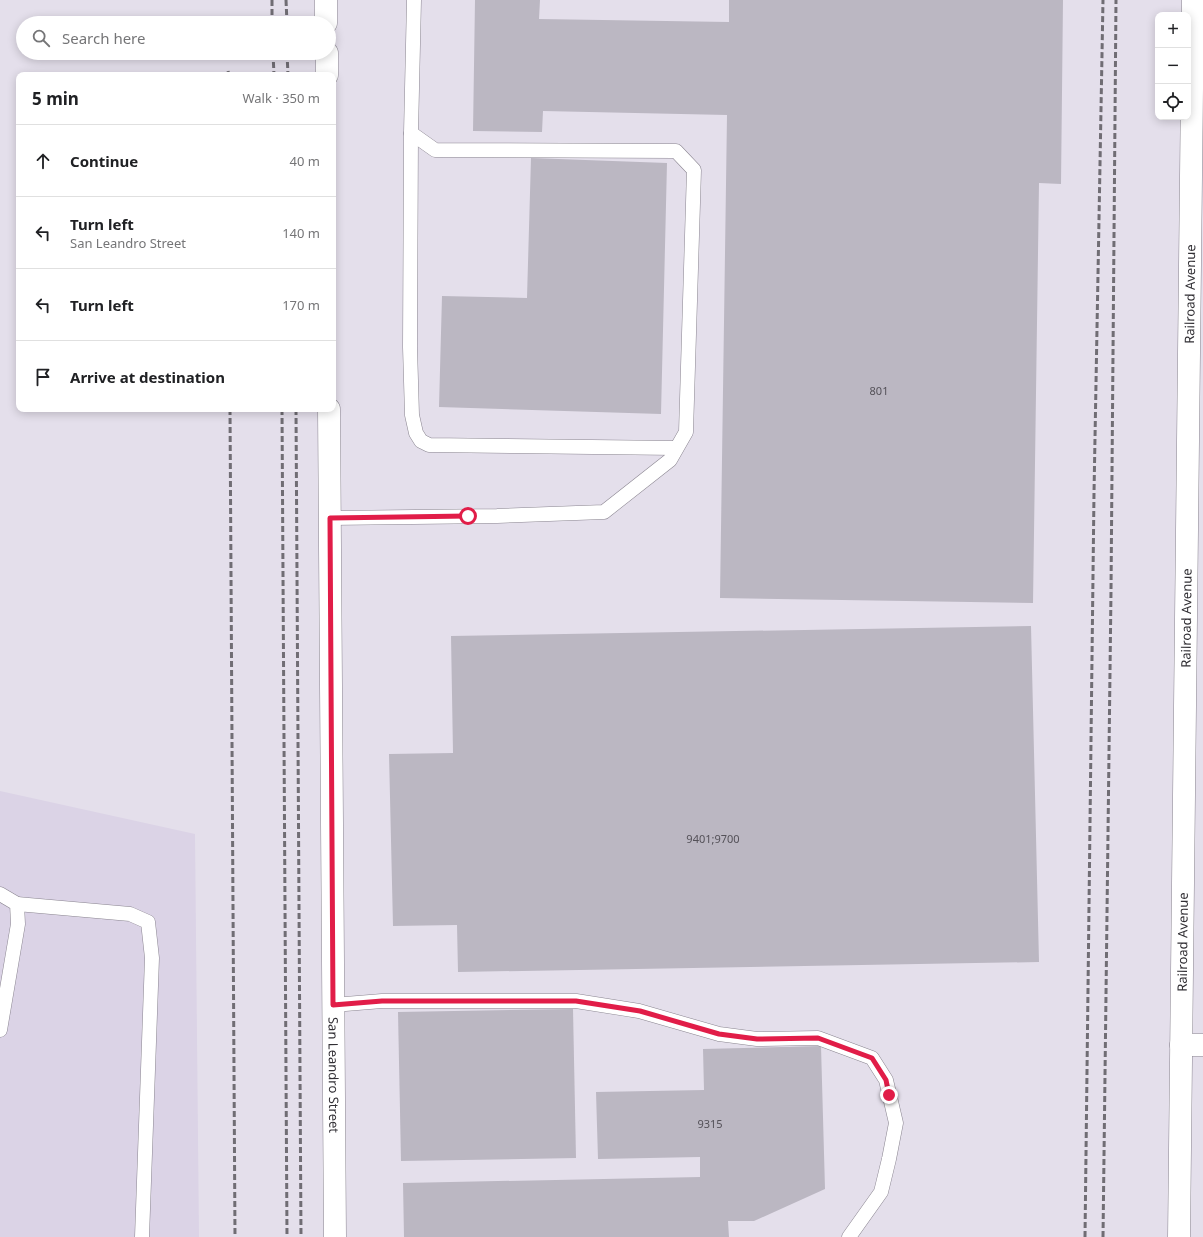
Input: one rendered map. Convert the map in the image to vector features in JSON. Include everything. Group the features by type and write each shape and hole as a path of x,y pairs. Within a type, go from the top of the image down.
{"street":[{"path":"326,0 326,16"},
{"name":"Railroad Avenue","path":"1179,1237 1181,1045 1194,727 1197,90 1193,0"},
{"path":"327,60 327,72"},
{"name":"San Leandro Street","path":"329,412 335,1237"},
{"path":"1181,1045 1203,1045"}],"lane":[{"path":"414,0 411,133 410,347 412,415 416,433 421,441 429,445 676,448"},
{"path":"330,518 497,516 604,512 670,460 686,432 694,170 676,151 435,150 411,133"},
{"path":"0,894 18,904 130,914 148,922 152,958 142,1237"},
{"path":"0,1030 18,924 18,904"},
{"path":"333,1005 382,1001 576,1001 640,1011 719,1034 757,1039 818,1038 872,1058 886,1080 896,1123 881,1192 850,1237"}],"shaded area":[{"path":"0,791 195,834 199,1237 0,1237"}],"building":[{"path":"475,0 540,0 539,19 729,22 729,0 1063,0 1061,184 1039,183 1033,603 720,598 727,115 543,111 542,132 473,131"},
{"path":"531,158 667,163 661,414 439,407 442,296 527,298"},
{"path":"1031,626 1039,962 458,972 457,925 393,926 389,754 453,753 451,636"},
{"path":"573,1009 576,1158 401,1161 398,1012"},
{"path":"821,1046 825,1189 754,1221 728,1221 729,1237 404,1237 403,1183 700,1177 700,1157 598,1159 596,1092 704,1090 703,1049"}],"railway":[{"path":"272,0 272,16"},
{"path":"286,0 287,16"},
{"path":"1085,1237 1094,493 1103,0"},
{"path":"1103,1237 1111,591 1116,0"},
{"path":"273,60 274,72"},
{"path":"287,60 288,72"},
{"path":"230,412 235,1237"},
{"path":"282,412 287,1237"},
{"path":"296,412 301,1237"}],"route":[{"path":"468,516 380,516 330,518 333,1005 382,1001 576,1001 640,1011 719,1034 757,1039 818,1038 872,1058 886,1080 889,1095"}]}
